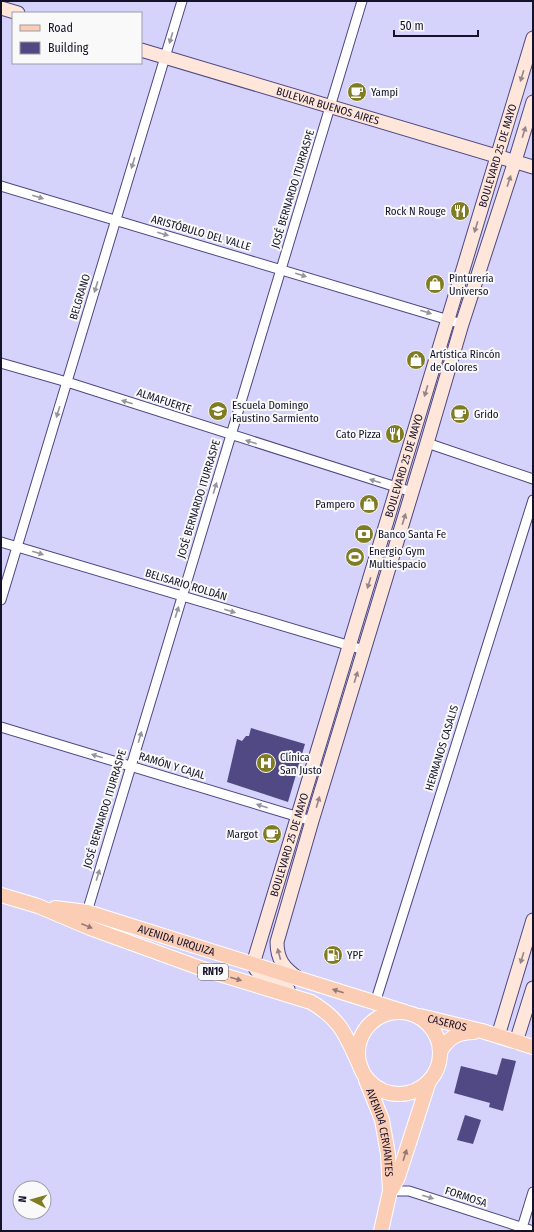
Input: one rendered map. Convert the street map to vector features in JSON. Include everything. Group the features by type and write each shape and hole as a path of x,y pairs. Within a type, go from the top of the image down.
{"main road":[{"path":"1,8 15,12"},
{"name":"BOULEVARD 25 DE MAYO","path":"253,964 497,156 532,46"},
{"name":"BULEVAR BUENOS AIRES","path":"142,50 533,167"},
{"name":"BOULEVARD 25 DE MAYO","path":"304,981 285,968 277,951 277,942 462,324 533,102"},
{"name":"AVENIDA URQUIZA","path":"1,895 38,906 90,928 203,969 309,1002 321,1008 338,1022 362,1071"},
{"name":"AVENIDA URQUIZA","path":"38,906 87,912 408,1013"},
{"path":"498,1036 533,920"},
{"path":"253,964 256,972 263,978 292,990 309,1002"},
{"path":"516,1042 533,988"},
{"name":"RN19","path":"398,1012 408,1013 423,1020 432,1028 437,1039 440,1052 438,1064 429,1080 414,1091 395,1094 377,1088 362,1071 358,1056 359,1042 365,1030 374,1021 385,1014 398,1012"},
{"name":"CASEROS","path":"408,1013 482,1031 533,1047"},
{"name":"CASEROS","path":"440,1052 445,1043 460,1033 482,1031"},
{"name":"AVENIDA CERVANTES","path":"362,1071 378,1109 385,1135 389,1161 390,1191 381,1231"},
{"name":"AVENIDA CERVANTES","path":"390,1191 398,1177 429,1080"}],"street":[{"name":"BELGRANO","path":"1,600 182,1"},
{"name":"JOSÉ BERNARDO ITURRASPE","path":"87,912 362,1"},
{"name":"ARISTÓBULO DEL VALLE","path":"1,186 462,324"},
{"name":"ALMAFUERTE","path":"1,363 67,382 231,436 412,492"},
{"path":"427,444 533,479"},
{"name":"HERMANOS CASALIS","path":"375,1003 533,500"},
{"name":"BELISARIO ROLDÁN","path":"1,542 364,650"},
{"name":"RAMÓN Y CAJAL","path":"1,728 312,821"},
{"name":"FORMOSA","path":"390,1191 409,1191 522,1229 533,1231"},
{"path":"522,1229 533,1192"}],"building":[{"name":"Clínica San Justo","path":"251,728 305,744 288,802 227,782 237,739 242,741 246,736 249,736"},
{"path":"502,1058 516,1061 503,1111 489,1107 490,1103 454,1093 461,1066 497,1075"},
{"path":"465,1115 481,1120 473,1144 457,1140"}],"place":[{"name":"Yampi","path":"357,92"},
{"name":"Rock N Rouge","path":"460,211"},
{"name":"Pinturería Universo","path":"435,284"},
{"name":"Artística Rincón de Colores","path":"416,360"},
{"name":"Escuela Domingo Faustino Sarmiento","path":"218,411"},
{"name":"Grido","path":"460,414"},
{"name":"Cato Pizza","path":"395,434"},
{"name":"Pampero","path":"369,504"},
{"name":"Banco Santa Fe","path":"364,534"},
{"name":"Energio Gym Multiespacio","path":"355,557"},
{"name":"Clínica San Justo","path":"266,763"},
{"name":"Margot","path":"272,834"},
{"name":"YPF","path":"333,955"}]}
